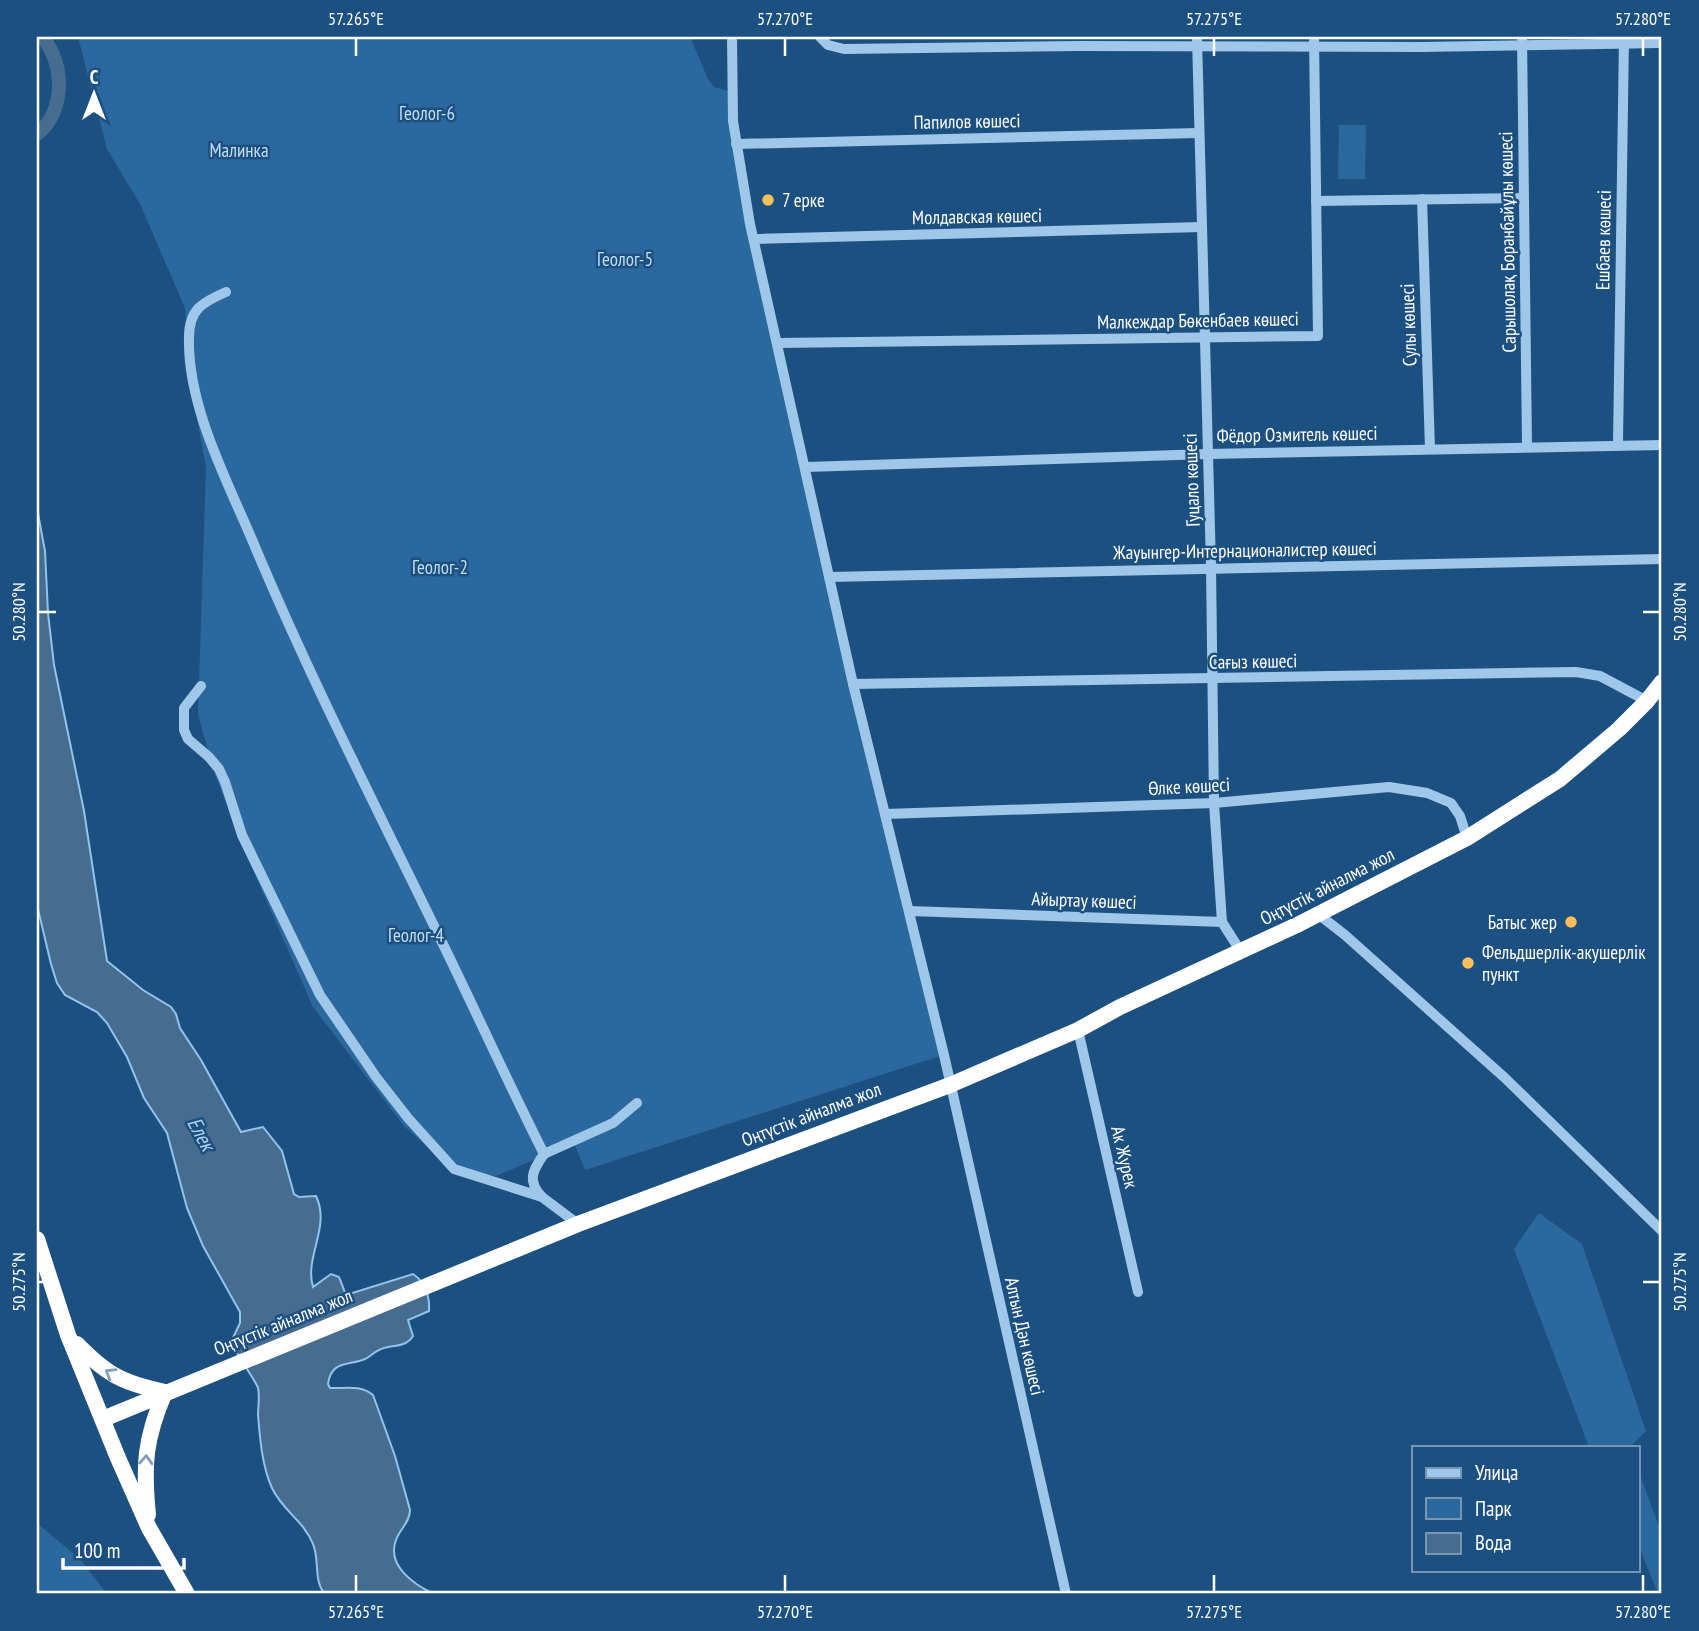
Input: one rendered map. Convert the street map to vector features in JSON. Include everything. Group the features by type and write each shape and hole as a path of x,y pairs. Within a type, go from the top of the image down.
{"highway":[{"name":"Оңтүстік айналма жол","path":"103,1419 578,1224 950,1085 1078,1030 1120,1007 1318,914 1467,838 1560,779 1619,729 1662,682"},
{"path":"37,1239 68,1335 149,1528 187,1594"},
{"path":"68,1335 97,1366 120,1380 169,1390 151,1426 146,1453 149,1528"}],"street":[{"name":"Алтын Дән көшесі","path":"732,37 733,121 754,239 853,684 950,1085 1066,1594"},
{"path":"820,37 828,44 844,49 974,42 1078,41 1624,40 1662,43"},
{"name":"Ешбаев көшесі","path":"1618,444 1624,40"},
{"name":"Гуцало көшесі","path":"1197,41 1212,567 1214,803 1222,922"},
{"name":"Сарышолақ Боранбайұлы көшесі","path":"1522,41 1527,446"},
{"name":"Малкеждар Бөкенбаев көшесі","path":"778,343 1318,336 1315,42"},
{"name":"Папилов көшесі","path":"736,144 1199,133"},
{"path":"1316,201 1523,198"},
{"name":"Сулы көшесі","path":"1422,200 1430,449"},
{"name":"Молдавская көшесі","path":"754,239 1201,227"},
{"path":"226,292 203,302 196,309 188,334 194,388 212,441 311,675 544,1154"},
{"name":"Фёдор Озмитель көшесі","path":"806,467 1208,454 1662,444"},
{"name":"Жауынгер-Интернационалистер көшесі","path":"829,577 1662,559"},
{"name":"Сағыз көшесі","path":"853,684 1576,672 1600,676 1647,701"},
{"path":"201,686 184,708 184,730 188,739 219,769 242,835 327,1007 408,1118 454,1169 542,1198"},
{"name":"Өлке көшесі","path":"886,814 1214,803 1389,787 1427,793 1451,803 1460,816 1467,838"},
{"name":"Айыртау көшесі","path":"909,911 1222,922"},
{"path":"1318,914 1345,935 1504,1078 1662,1231"},
{"path":"1222,922 1241,952"},
{"name":"Ак Журек","path":"1078,1030 1138,1292"},
{"path":"578,1224 534,1189 532,1178 536,1165 544,1154 613,1122 637,1103"}],"green space":[{"path":"78,37 690,37 708,79 714,87 729,91 731,137 943,1055 585,1170 574,1143 496,1176 454,1171 404,1126 313,1007 245,852 214,772 198,714 206,467 190,383 185,308 140,204 107,149"},
{"path":"1339,125 1366,125 1365,179 1338,179"},
{"path":"1539,1213 1582,1244 1646,1431 1631,1446 1589,1446 1514,1249"},
{"path":"1640,1474 1662,1535 1662,1594 1658,1594 1640,1549"},
{"path":"37,1523 80,1559 107,1594 37,1594"}],"water":[{"path":"37,508 45,551 54,665 84,811 107,961 143,990 171,1007 180,1028 241,1132 263,1127 282,1151 294,1194 299,1197 316,1196 321,1219 312,1264 313,1287 331,1274 339,1277 346,1295 413,1274 426,1290 429,1311 408,1320 413,1336 410,1340 402,1345 379,1350 365,1359 337,1367 328,1384 330,1388 357,1388 373,1395 395,1456 410,1510 396,1540 395,1558 411,1580 434,1594 325,1594 321,1589 313,1544 276,1496 269,1480 261,1443 258,1388 231,1342 240,1323 240,1312 203,1246 187,1208 167,1133 144,1098 127,1057 107,1023 97,1012 65,995 57,983 37,905"}],"waterway":[{"name":"Елек","path":"37,134 53,113 59,87 55,60 42,37"}],"place":[{"name":"7 ерке","path":"768,200"},
{"name":"Батыс жер","path":"1571,922"},
{"name":"Фельдшерлік-акушерлік пункт","path":"1468,963"}],"park label":[{"name":"Геолог-6","path":"427,113"},
{"name":"Малинка","path":"239,150"},
{"name":"Геолог-5","path":"625,259"},
{"name":"Геолог-2","path":"440,567"},
{"name":"Геолог-4","path":"416,935"}]}
